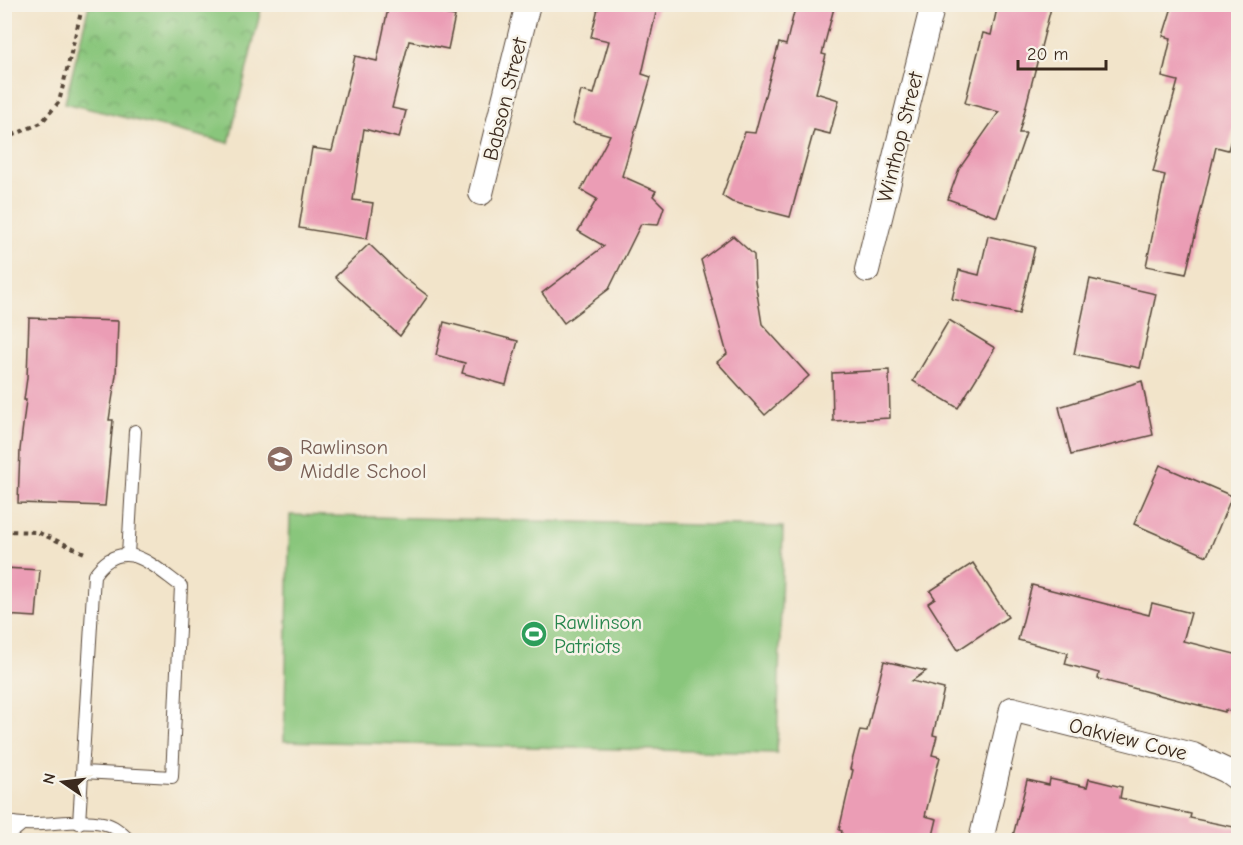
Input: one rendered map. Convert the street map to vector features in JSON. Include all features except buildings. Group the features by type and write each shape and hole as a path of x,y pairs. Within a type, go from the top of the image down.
{"street":[{"name":"Babson Street","path":"481,193 528,4"},
{"name":"Winthop Street","path":"867,270 933,4"},
{"name":"Oakview Cove","path":"981,840 1012,709 1193,755 1239,779"}],"lane":[{"path":"128,555 135,431"},
{"path":"79,823 94,575 104,561 120,554 142,557 181,586 172,777 83,772"},
{"path":"4,821 21,825 103,823 118,830 129,840"},
{"path":"4,839 21,825"}],"path":[{"path":"4,138 41,123 59,102 83,4"},
{"path":"4,528 7,531 37,532 104,561"}],"green space":[{"path":"89,5 262,5 229,143 65,103"},
{"name":"Rawlinson Patriots","path":"290,515 783,527 777,753 284,741"}],"place":[{"name":"Rawlinson Middle School","path":"280,459"},
{"name":"Rawlinson Patriots","path":"534,634"}]}
